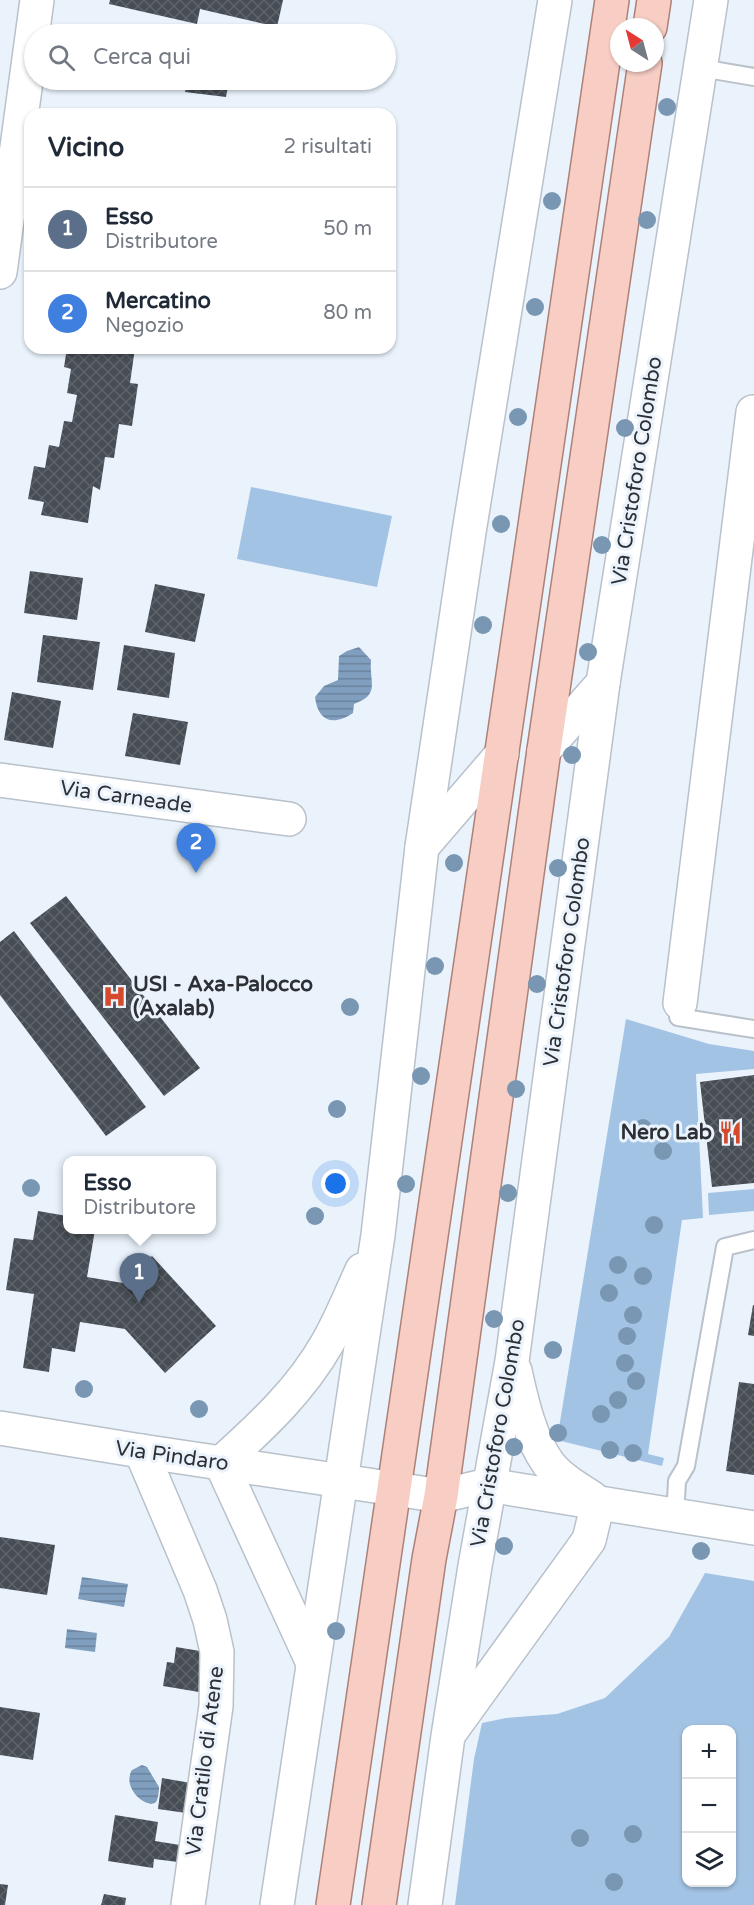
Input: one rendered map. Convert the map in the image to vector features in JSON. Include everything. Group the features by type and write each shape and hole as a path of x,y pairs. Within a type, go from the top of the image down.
{"main road":[{"path":"333,1905 612,0"},
{"path":"651,18 654,0"},
{"path":"379,1905 429,1559 441,1496 544,750 644,72"}],"street":[{"path":"34,24 37,0"},
{"path":"277,1905 378,1235 422,847 469,532 555,0"},
{"name":"Via Cristoforo Colombo","path":"425,1905 448,1736 488,1485 512,1361 603,683 711,0"},
{"path":"0,272 25,90"},
{"path":"680,1003 753,412"},
{"path":"544,750 603,683"},
{"path":"422,847 502,754"},
{"name":"Via Carneade","path":"0,780 289,819"},
{"path":"313,1663 222,1463 275,1414 303,1380 328,1341 378,1235"},
{"path":"512,1361 527,1418 549,1464 567,1481 598,1503"},
{"name":"Via Pindaro","path":"2,1429 441,1496"},
{"name":"Via Cratilo di Atene","path":"141,1451 206,1606 217,1652 216,1706 188,1905"},
{"path":"441,1496 488,1485 754,1528"},
{"path":"448,1736 590,1540 598,1503"}],"lane":[{"path":"701,68 754,77"},
{"path":"680,1003 678,1017 754,1029"},
{"path":"675,1517 677,1482 686,1466 725,1247 754,1240"}],"shaded area":[{"path":"251,487 392,516 377,587 237,559"},
{"path":"359,647 371,660 371,692 354,704 353,713 339,720 328,719 319,712 315,697 324,686 338,680 339,656"},
{"path":"626,1019 709,1044 754,1051 754,1069 696,1074 703,1218 682,1220 648,1454 664,1458 662,1466 557,1440"},
{"path":"754,1189 754,1211 709,1215 708,1193"},
{"path":"705,1573 754,1581 754,1905 455,1905 474,1759 482,1723 506,1718 557,1714 605,1698 669,1637"},
{"path":"82,1577 128,1584 124,1607 78,1599"},
{"path":"67,1629 97,1633 95,1652 65,1648"},
{"path":"142,1765 147,1767 159,1787 157,1801 152,1804 136,1796 130,1784 132,1770"}],"building":[{"path":"110,0 283,0 278,24 264,24 200,9 197,24 109,4"},
{"path":"185,90 227,90 226,97 185,92"},
{"path":"66,354 134,354 130,383 138,384 132,426 119,424 114,458 105,457 100,490 93,486 88,523 41,515 44,502 28,499 34,466 45,468 49,445 59,447 64,421 72,422 77,395 67,393 71,369 64,367"},
{"path":"30,571 83,578 77,620 24,613"},
{"path":"155,584 205,594 195,642 145,632"},
{"path":"43,635 100,642 93,690 37,682"},
{"path":"124,645 175,653 169,698 117,690"},
{"path":"12,692 61,701 53,748 4,740"},
{"path":"133,713 188,722 180,765 125,756"},
{"name":"USI - Axa-Palocco (Axalab)","path":"66,896 200,1068 164,1096 30,923"},
{"path":"14,931 146,1107 106,1136 0,995 0,942"},
{"name":"Nero Lab","path":"754,1075 754,1183 712,1187 700,1082"},
{"path":"38,1211 63,1215 63,1234 94,1234 87,1277 123,1283 152,1256 216,1326 165,1373 125,1329 80,1322 75,1352 52,1348 49,1372 23,1368 34,1294 6,1290 14,1238 33,1240"},
{"path":"754,1305 754,1336 748,1335"},
{"path":"739,1382 754,1384 754,1475 726,1471"},
{"path":"0,1537 55,1545 47,1595 0,1588"},
{"path":"176,1647 206,1652 199,1692 163,1686 167,1662 174,1663"},
{"path":"0,1707 40,1713 33,1760 0,1755"},
{"path":"162,1778 191,1783 186,1813 158,1809"},
{"path":"115,1815 158,1822 155,1841 180,1845 178,1862 154,1859 153,1868 108,1861"},
{"path":"0,1884 8,1885 5,1905 0,1905"},
{"path":"104,1894 126,1898 125,1905 101,1905"}],"place":[{"name":"Mercatino","path":"196,873"},
{"name":"USI - Axa-Palocco (Axalab)","path":"115,996"},
{"name":"Nero Lab","path":"730,1132"},
{"name":"Esso","path":"139,1303"}]}
